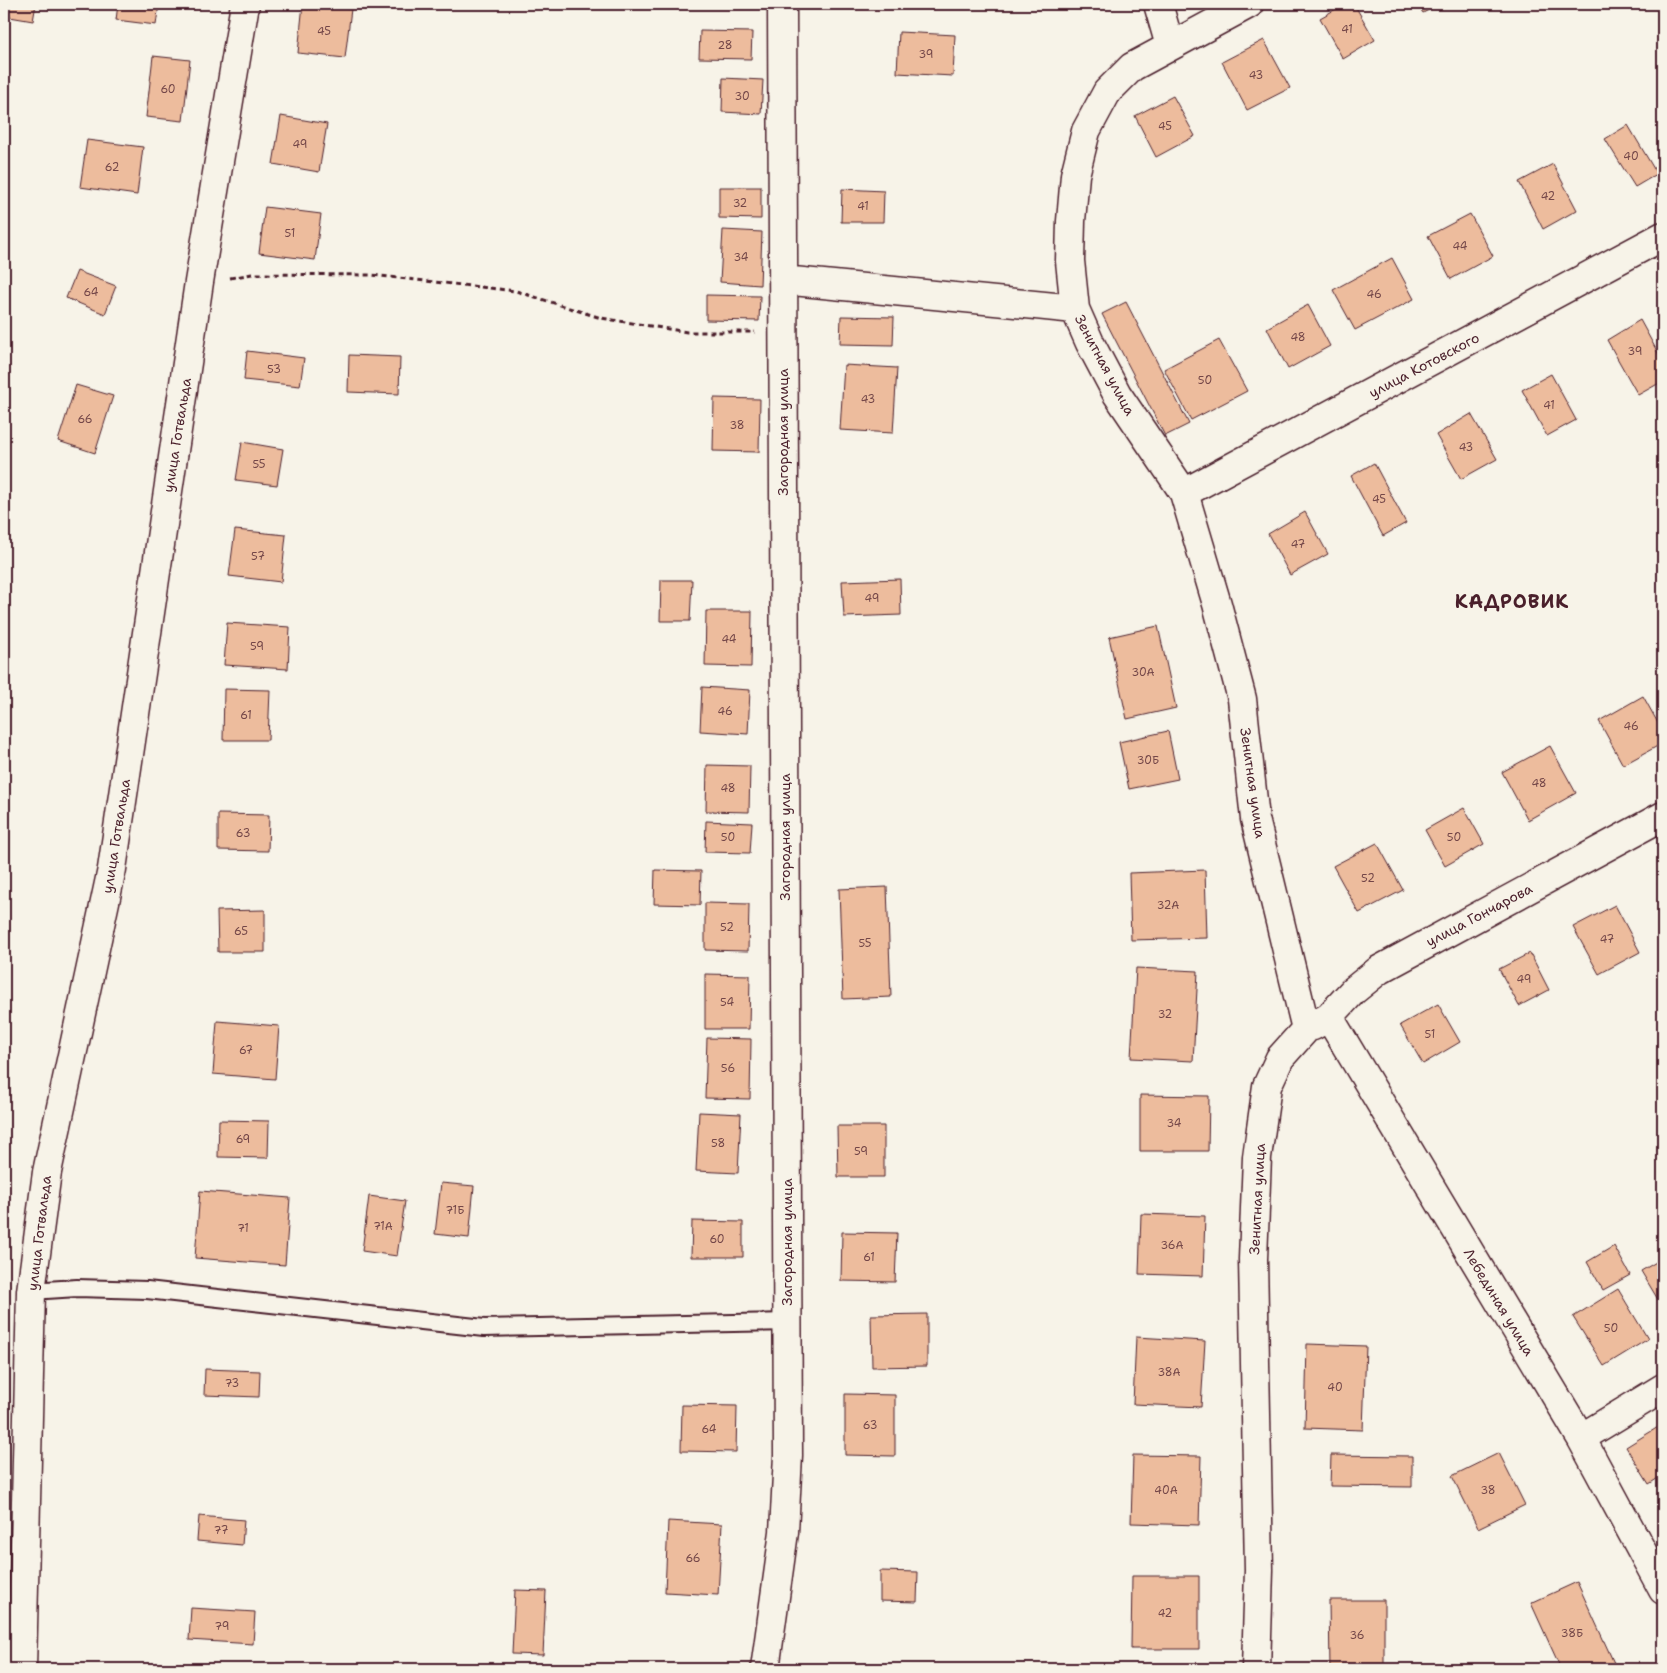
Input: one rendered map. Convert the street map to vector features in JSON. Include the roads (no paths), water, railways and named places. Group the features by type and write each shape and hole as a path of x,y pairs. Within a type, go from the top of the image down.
{"street":[{"name":"улица Готвальда","path":"22,1669 31,1291 47,1172 112,869 200,282 245,4"},
{"name":"Загородная улица","path":"765,1669 784,1532 788,1455 782,4"},
{"path":"1158,4 1170,46"},
{"name":"Зенитная улица","path":"1249,4 1132,67 1107,92 1086,130 1075,175 1070,261 1076,309 1090,343 1117,394 1184,494 1218,604 1242,699 1255,819 1318,1023 1280,1058 1267,1086 1257,1157 1253,1259 1258,1570 1256,1669"},
{"name":"улица Котовского","path":"1184,494 1663,236"},
{"path":"783,280 1076,309"},
{"name":"улица Гончарова","path":"1318,1023 1378,970 1663,816"},
{"name":"Лебединая улица","path":"1318,1023 1581,1438 1663,1590"},
{"path":"1581,1438 1663,1388"}],"lane":[{"path":"31,1291 77,1288 147,1290 484,1328 788,1322"}],"district":[{"name":"КАДРОВИК","path":"1512,601"}]}
